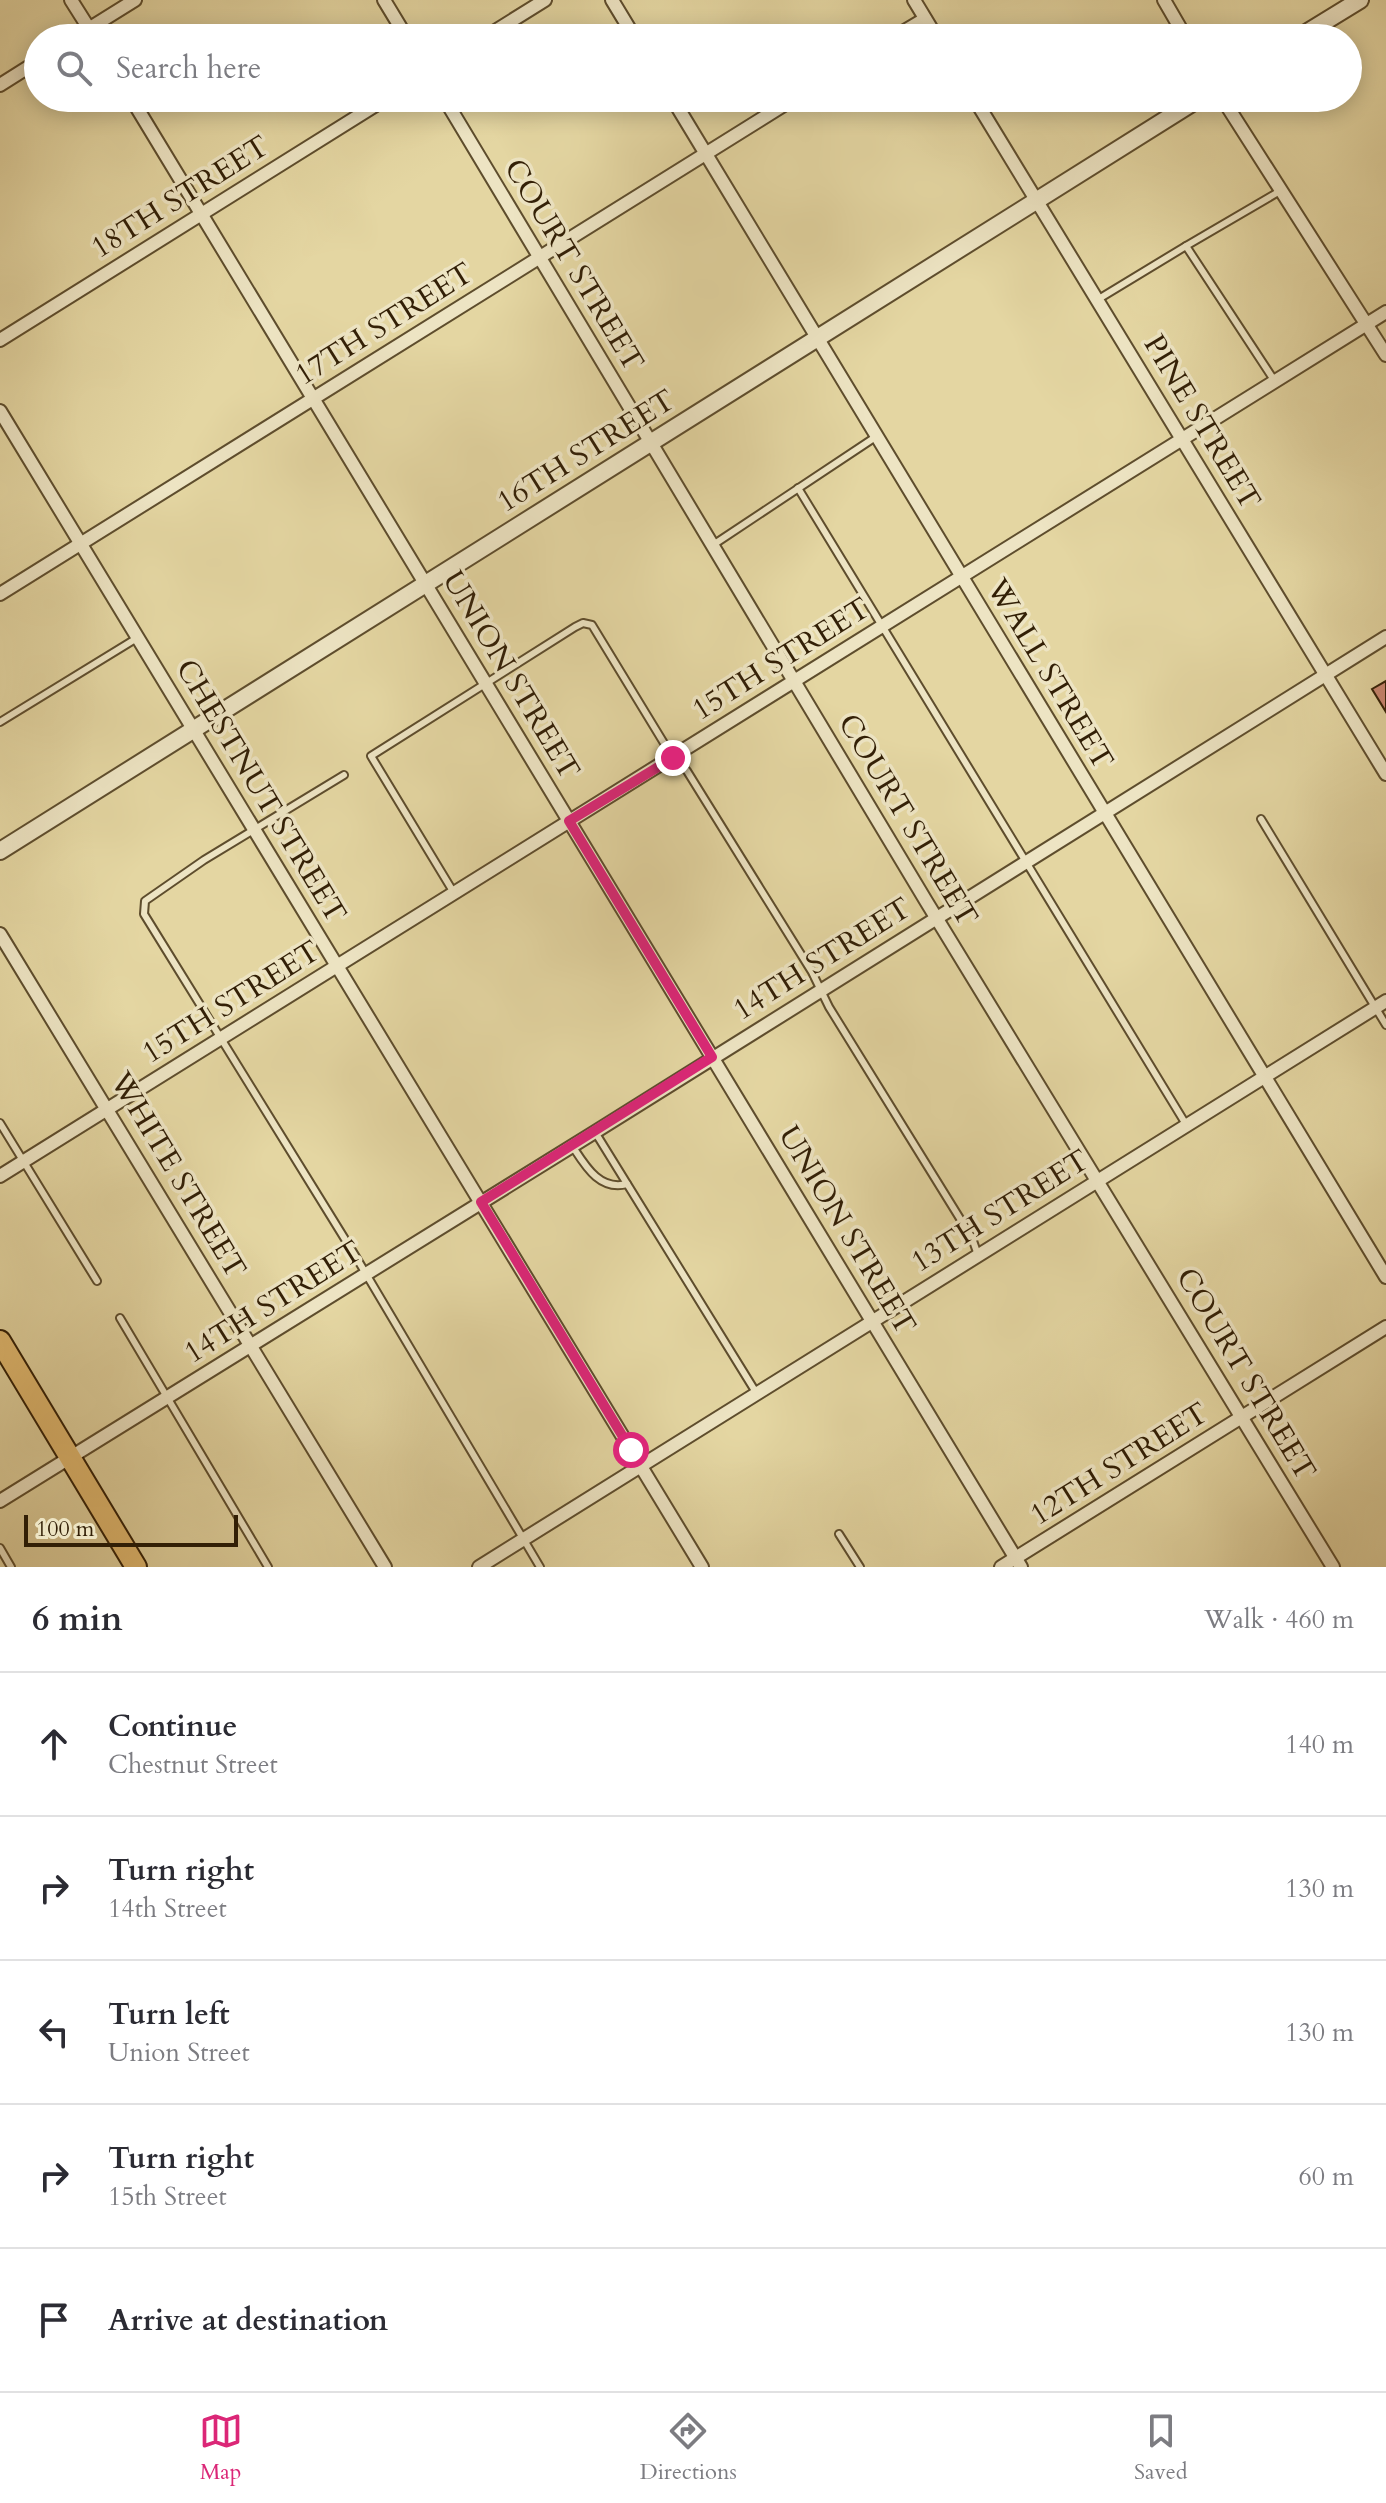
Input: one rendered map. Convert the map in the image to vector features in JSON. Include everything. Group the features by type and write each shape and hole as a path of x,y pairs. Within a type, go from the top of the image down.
{"main road":[{"path":"0,1341 136,1567"}],"street":[{"path":"71,0 86,24"},
{"path":"104,24 135,0"},
{"path":"384,0 399,24"},
{"path":"506,24 545,0"},
{"path":"612,0 627,24"},
{"path":"914,0 928,24"},
{"path":"1164,0 1178,24"},
{"path":"1321,24 1360,0"},
{"path":"917,24 925,19"},
{"path":"0,85 24,70"},
{"name":"UNION STREET","path":"140,112 1018,1562"},
{"name":"18TH STREET","path":"0,340 364,112"},
{"name":"COURT STREET","path":"452,112 711,546 1333,1567"},
{"name":"WALL STREET","path":"680,112 1386,1277"},
{"name":"17TH STREET","path":"0,594 772,112"},
{"name":"PINE STREET","path":"983,112 1386,774"},
{"name":"16TH STREET","path":"0,851 1178,112"},
{"path":"1231,112 1386,355"},
{"name":"15TH STREET","path":"0,1176 1386,312"},
{"name":"CHESTNUT STREET","path":"0,411 702,1567"},
{"name":"14TH STREET","path":"0,1501 1386,637"},
{"name":"WHITE STREET","path":"0,934 385,1567"},
{"name":"13TH STREET","path":"479,1567 1381,1004"},
{"name":"12TH STREET","path":"1001,1567 1018,1562 1386,1327"}],"lane":[{"path":"1097,300 1281,191"},
{"path":"1186,246 1275,382"},
{"path":"711,546 877,436"},
{"path":"798,488 1187,1126"},
{"path":"454,893 371,756 575,627 583,623 592,625 673,758 687,771 821,990 972,1238 978,1256"},
{"path":"0,722 138,638"},
{"path":"344,775 145,901 144,914 540,1567"},
{"path":"1261,819 1381,1004 1386,1025"},
{"path":"0,1123 97,1281"},
{"path":"595,1132 757,1394"},
{"path":"572,1145 601,1183 615,1187 627,1184"},
{"path":"120,1318 268,1567"},
{"path":"839,1534 860,1567"},
{"path":"0,1548 11,1567"}],"building":[{"path":"1386,681 1386,712 1372,689"}],"route":[{"path":"631,1450 481,1202 712,1057 569,821 673,758"}]}
